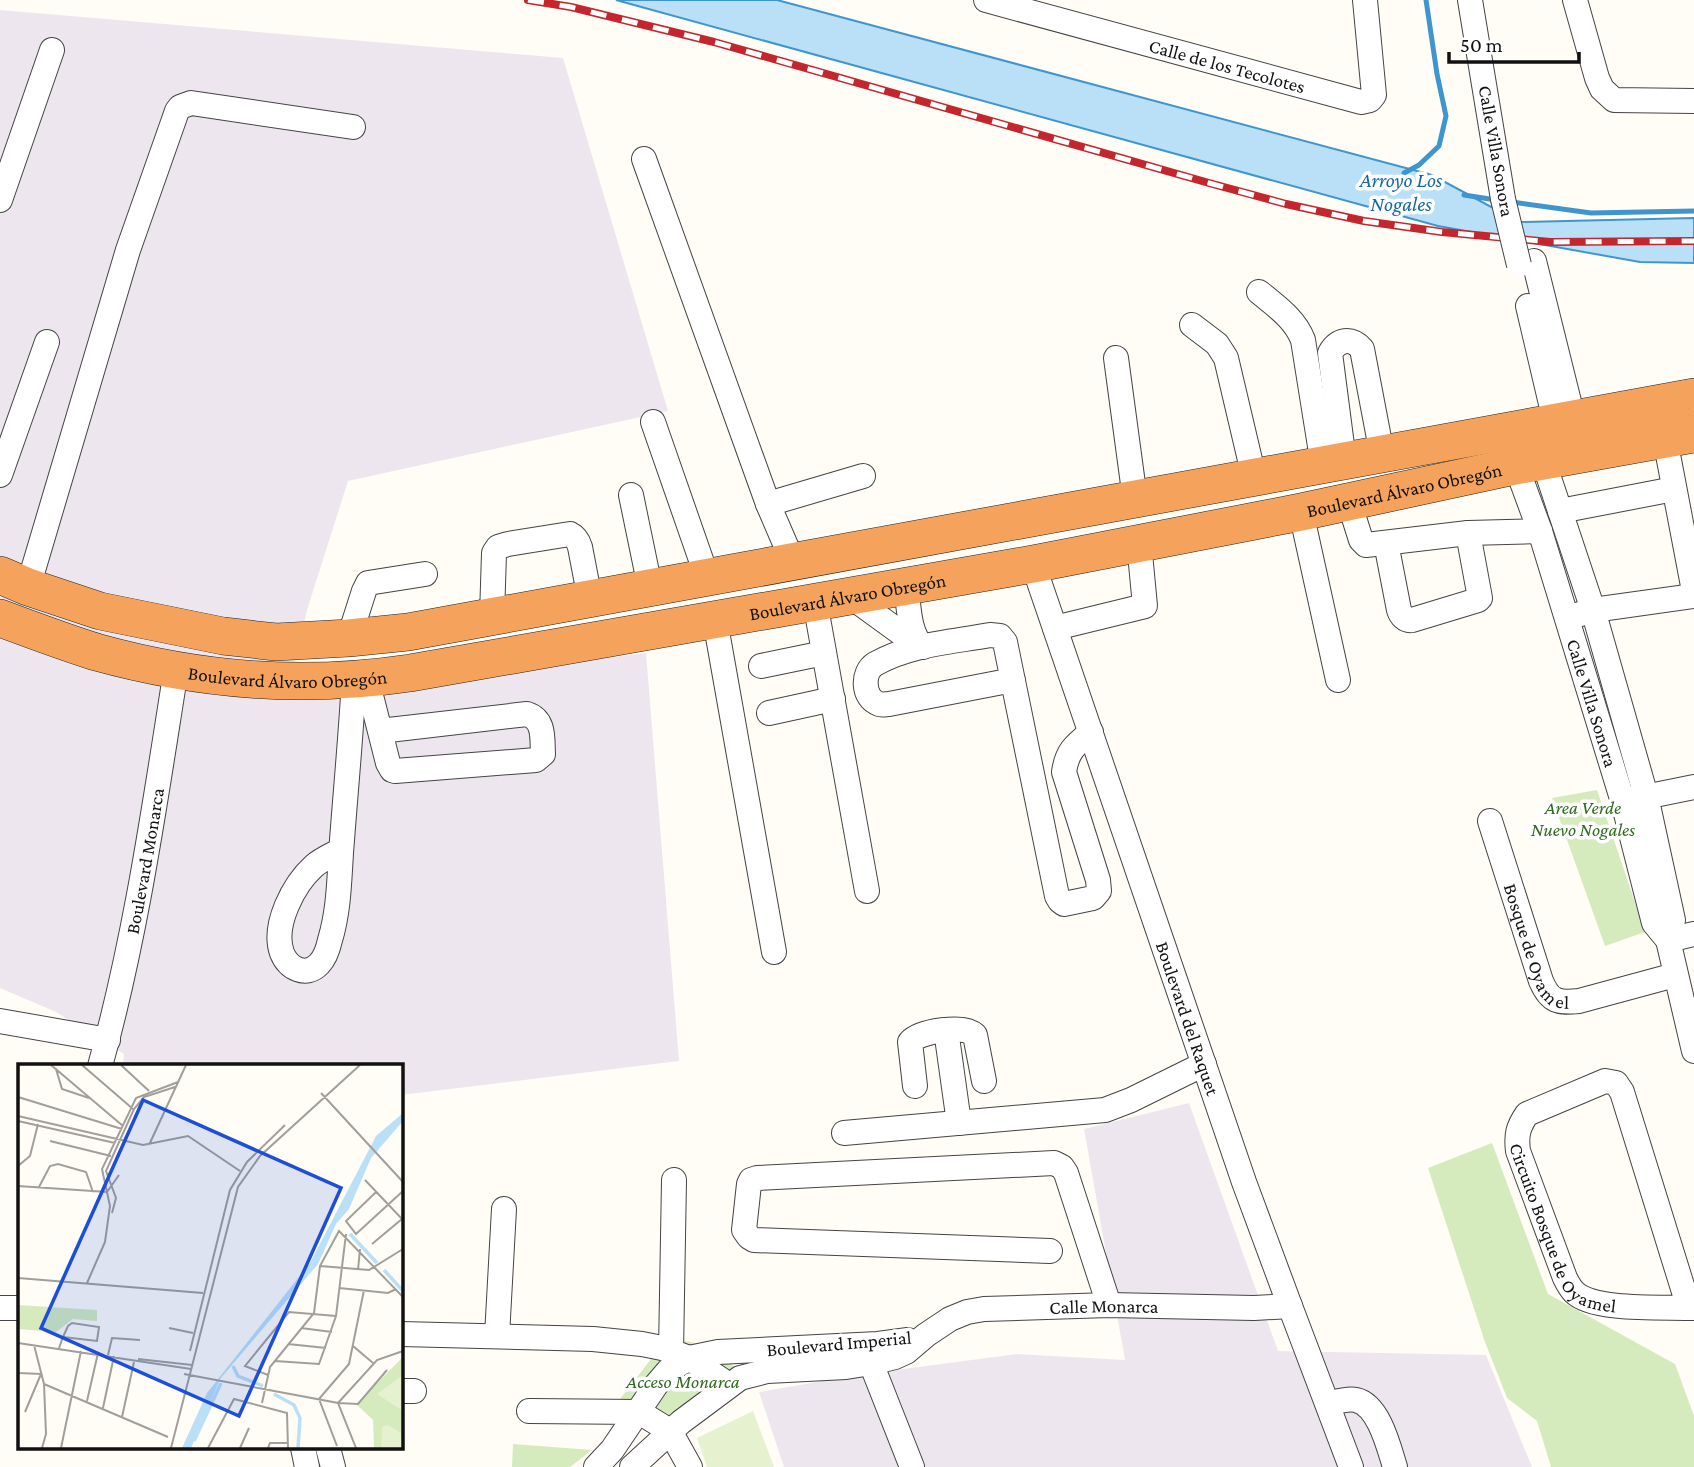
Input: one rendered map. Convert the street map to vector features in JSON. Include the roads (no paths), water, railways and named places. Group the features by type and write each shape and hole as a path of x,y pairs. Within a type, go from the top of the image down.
{"highway":[{"name":"Boulevard Álvaro Obregón","path":"0,618 96,651 176,670 273,681 361,680 1033,564 1349,502 1694,397"},
{"name":"Boulevard Álvaro Obregón","path":"14,581 100,611 223,636 276,642 349,638 408,632 1382,454 1679,436"}],"street":[{"name":"Calle de los Tecolotes","path":"986,0 1361,102 1370,100 1374,95 1365,0"},
{"name":"Calle Villa Sonora","path":"1471,0 1526,263 1547,443 1560,511 1593,610 1634,799"},
{"name":"Calle Villa Sonora","path":"1487,0 1511,197"},
{"path":"1575,0 1597,78 1602,89 1614,100 1694,101"},
{"path":"0,200 52,50"},
{"path":"14,581 177,111 191,103 352,127"},
{"path":"644,159 768,504 793,562"},
{"path":"1259,292 1299,329 1334,463"},
{"path":"1192,325 1217,344 1226,358 1254,477"},
{"path":"0,475 47,342"},
{"path":"1334,463 1330,353 1340,342 1357,343 1362,349 1382,454"},
{"path":"1116,358 1135,499"},
{"path":"653,422 707,577"},
{"path":"1567,618 1593,610 1694,593 1687,519 1674,489 1679,436"},
{"name":"Calle Villa Sonora","path":"1547,443 1540,531 1567,618 1634,799 1673,920 1668,940 1693,1046"},
{"path":"768,504 863,476"},
{"path":"1560,511 1674,489"},
{"path":"631,495 650,587"},
{"path":"1349,502 1362,542 1368,545 1468,533 1540,531"},
{"path":"1301,512 1338,680"},
{"path":"1386,543 1399,610 1409,621 1480,598 1468,533"},
{"path":"492,617 494,553 498,547 508,544 573,535 580,547 590,599"},
{"path":"1055,628 1145,606 1139,543"},
{"name":"Boulevard del Raquet","path":"1033,564 1204,1064 1290,1306 1351,1467"},
{"path":"349,638 368,583 425,574"},
{"path":"906,586 918,642 916,648"},
{"path":"867,891 824,653 832,599 905,636 916,648"},
{"path":"715,620 774,953"},
{"path":"1013,680 878,704 870,697 866,675 871,667 878,663 916,648 990,635 1000,636 1005,642 1013,680 1057,896 1064,904 1093,898 1099,891 1098,880 1064,772 1066,757 1075,745 1091,733"},
{"path":"761,666 824,653"},
{"name":"Boulevard Monarca","path":"105,1055 133,922 176,670"},
{"path":"361,680 380,731 388,763 395,771 536,760 543,754 540,724 534,716 527,714 380,731"},
{"path":"341,850 361,680"},
{"path":"769,713 833,699"},
{"path":"1634,799 1694,787"},
{"name":"Bosque de Oyamel","path":"1490,821 1541,981 1545,990 1556,1001 1579,1002 1675,975"},
{"path":"1668,940 1694,934"},
{"path":"0,1021 105,1055"},
{"path":"946,1030 959,1124"},
{"path":"915,1086 909,1042 913,1038 946,1030 970,1030 975,1035 984,1082"},
{"path":"844,1133 1105,1110 1131,1101 1204,1064"},
{"name":"Circuito Bosque de Oyamel","path":"1605,1081 1616,1083 1622,1092 1692,1308 1602,1305 1573,1292 1565,1278 1518,1151 1516,1136 1527,1114 1605,1081"},
{"path":"1050,1251 754,1240 744,1230 749,1184 757,1178 1054,1163 1066,1173 1109,1305"},
{"path":"674,1180 680,1355"},
{"path":"497,1336 504,1209"},
{"name":"Calle Monarca","path":"926,1335 950,1319 984,1309 1109,1305 1254,1308 1290,1306"},
{"path":"0,1308 18,1308"},
{"path":"402,1334 627,1342 680,1355 729,1385"},
{"name":"Boulevard Imperial","path":"596,1467 612,1450 680,1355 878,1344 926,1335"},
{"name":"Boulevard Imperial","path":"632,1467 670,1431 729,1385 747,1376 767,1371 872,1363 906,1352 926,1335"},
{"path":"872,1363 912,1467"},
{"path":"1328,1404 1357,1400 1368,1406 1378,1419 1395,1467"},
{"path":"529,1411 639,1412 670,1431 690,1467"},
{"path":"329,1450 334,1467"}],"water":[{"name":"Arroyo Los Nogales","path":"616,0 777,0 1432,175 1519,222 1694,218 1694,263 1640,262 1438,226"}],"waterway":[{"path":"1404,173 1419,165 1439,146 1446,116 1426,0"},
{"name":"Arroyo Los Nogales","path":"1464,195 1496,200"},
{"name":"Arroyo Los Nogales","path":"1512,202 1591,213 1694,211"}],"railway":[{"path":"528,0 571,7 714,42 1209,183 1364,221 1442,232 1550,242 1694,241"}],"park label":[{"name":"Area Verde Nuevo Nogales","path":"1583,818"},
{"name":"Acceso Monarca","path":"683,1381"}]}
